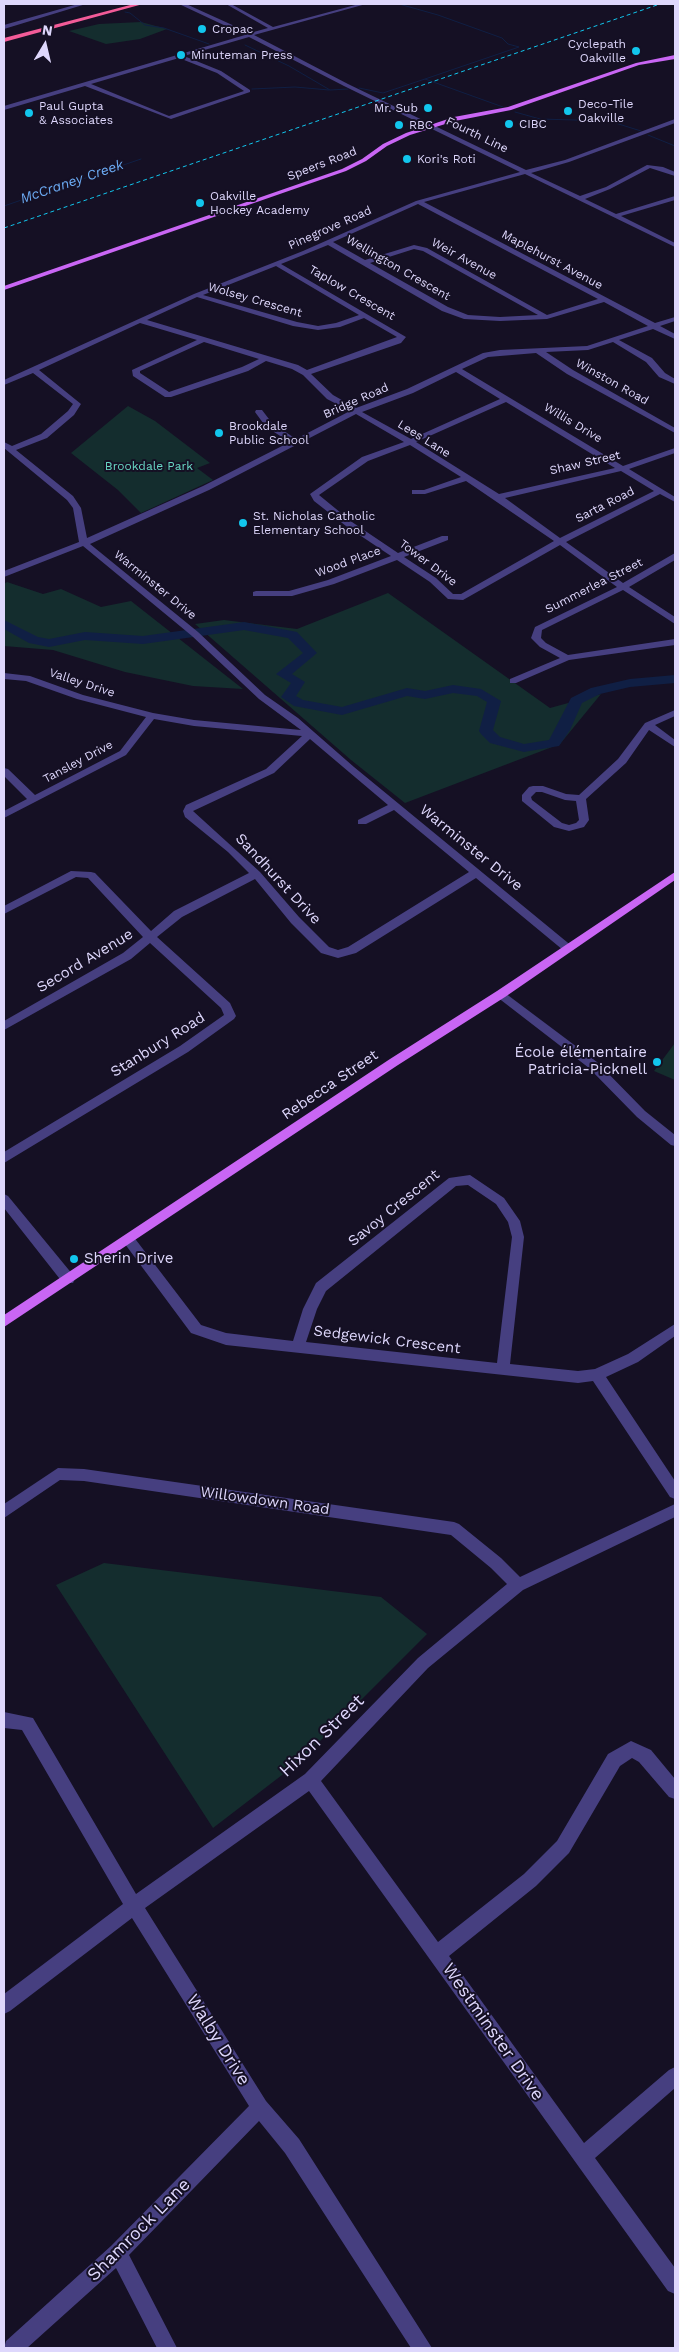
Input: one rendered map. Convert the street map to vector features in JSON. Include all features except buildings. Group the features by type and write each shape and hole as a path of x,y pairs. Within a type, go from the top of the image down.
{"highway":[{"path":"4,32 110,4"},
{"path":"4,42 140,4"}],"main road":[{"name":"Speers Road","path":"4,288 344,170 359,163 395,140 433,126 467,116 509,110 638,64 675,57"},
{"name":"Rebecca Street","path":"4,1322 394,1062 501,994 567,947 675,875"}],"street":[{"path":"4,27 83,4"},
{"path":"228,4 273,30"},
{"path":"4,108 364,4"},
{"name":"Fourth Line","path":"180,5 582,198 675,245"},
{"path":"86,84 169,118 248,91 219,72 181,57"},
{"name":"Pinegrove Road","path":"4,383 196,295 277,264 418,202 567,161 675,121"},
{"path":"666,125 675,128"},
{"path":"582,198 608,188 649,166 661,168 675,174"},
{"path":"616,216 675,198"},
{"name":"Maplehurst Avenue","path":"418,202 675,337"},
{"name":"Wellington Crescent","path":"328,242 366,262 445,309 467,316 500,319 547,317 604,300"},
{"name":"Weir Avenue","path":"366,262 414,247 425,249 547,317"},
{"name":"Taplow Crescent","path":"277,264 402,337 398,341 306,373"},
{"name":"Wolsey Crescent","path":"196,295 296,324 318,328 338,325 366,315"},
{"name":"Bridge Road","path":"4,574 84,543 206,488 354,412 410,390 486,355 500,352 588,348 675,319"},
{"name":"Lees Lane","path":"141,321 286,363 306,373 330,397 398,435 408,443 498,497 562,541 623,587 675,621"},
{"path":"203,340 136,370 136,374 168,395 245,369 266,358"},
{"path":"614,340 649,360 662,375 675,382"},
{"name":"Winston Road","path":"539,351 570,372 675,431"},
{"name":"Willis Drive","path":"456,369 675,500"},
{"path":"12,449 44,436 71,413 77,404 34,370"},
{"path":"408,443 506,399"},
{"path":"258,412 269,425 295,442"},
{"name":"Tower Drive","path":"408,443 365,459 314,494 317,499 349,524 434,580 451,597 463,597 562,541"},
{"path":"4,444 70,498 76,508 84,543"},
{"name":"Shaw Street","path":"498,497 624,468 675,450"},
{"path":"415,492 425,492 466,478"},
{"name":"Sarta Road","path":"562,541 660,491"},
{"name":"Wood Place","path":"256,594 290,594 331,582 445,538"},
{"name":"Warminster Drive","path":"84,543 195,634 262,697 295,720 567,947"},
{"name":"Summerlea Street","path":"567,658 543,645 536,638 538,629 623,587 675,556"},
{"path":"4,564 14,570"},
{"path":"512,681 567,658 675,642"},
{"name":"Valley Drive","path":"4,676 37,681 80,697 152,716"},
{"path":"581,798 583,823 569,828 558,825 527,801 526,797 533,789 543,788 565,797 581,798 622,762 648,725 675,713"},
{"path":"152,716 194,723 310,734"},
{"name":"Tansley Drive","path":"4,815 123,753 152,716"},
{"path":"648,725 675,744"},
{"name":"Sandhurst Drive","path":"310,734 270,771 190,807 188,810 189,815 232,850 256,874 325,950 338,954 352,950 477,872"},
{"path":"4,771 34,800"},
{"path":"362,822 396,805"},
{"path":"4,910 75,873 91,875 150,936"},
{"name":"Secord Avenue","path":"4,1026 127,956 178,914 256,874"},
{"name":"Stanbury Road","path":"4,1158 184,1049 230,1016 226,1006 150,936"},
{"path":"501,994 593,1065 641,1114 675,1142"},
{"name":"Savoy Crescent","path":"298,1346 310,1309 321,1287 453,1181 470,1180 500,1201 514,1221 518,1237 503,1369"},
{"path":"4,1199 68,1279"},
{"name":"Sedgewick Crescent","path":"128,1240 196,1329 226,1339 578,1377 597,1375 634,1358 675,1329"},
{"path":"597,1375 675,1493"},
{"name":"Willowdown Road","path":"4,1512 58,1474 103,1478 454,1529 496,1563 518,1585"},
{"name":"Hixon Street","path":"4,2005 134,1906 311,1780 423,1663 518,1585 675,1510"},
{"name":"Walby Drive","path":"4,1720 27,1724 134,1906 260,2107 292,2146 422,2348"},
{"path":"437,1954 530,1880 563,1847 614,1760 631,1748 644,1756 675,1791"},
{"name":"Westminster Drive","path":"311,1780 675,2284"},
{"path":"582,2156 675,2076"},
{"name":"Shamrock Lane","path":"13,2348 118,2253 260,2107"},
{"path":"118,2253 167,2348"}],"green space":[{"path":"141,22 167,29 140,39 106,44 69,31 99,24"},
{"name":"Brookdale Park","path":"128,406 155,421 210,463 197,468 213,480 141,513 118,490 71,453"},
{"path":"7,582 43,594 61,589 101,607 131,601 243,689 193,686 125,672 53,650 4,646 4,584"},
{"path":"388,593 550,708 601,694 560,744 405,803 351,760 195,624 224,620 297,629"},
{"path":"675,1043 675,1080 654,1071"},
{"path":"104,1563 381,1597 427,1634 299,1762 213,1828 56,1585"}],"waterway":[{"path":"399,4 438,15 502,38 508,44 519,47 425,79"},
{"path":"125,12 130,13 145,25 164,28 209,44"},
{"path":"245,45 289,66 330,90 348,89"},
{"path":"359,88 383,93 425,79"},
{"path":"425,79 503,107"},
{"path":"252,89 295,87 329,90"},
{"path":"515,112 540,119 609,121 641,131"},
{"path":"648,135 675,146"},
{"name":"McCraney Creek","path":"4,206 141,159"},
{"path":"4,624 34,640 49,643 85,636 143,640 203,630 244,626 292,635 311,653 283,674 298,682 288,697 299,703 342,711 407,692 425,695 453,689 481,693 494,701 486,731 495,740 524,748 554,743 563,730 576,701 596,691 630,683 675,679"}],"railway":[{"path":"4,228 660,4"}],"place":[{"name":"Cropac","path":"202,29"},
{"name":"Cyclepath Oakville","path":"636,51"},
{"name":"Minuteman Press","path":"181,55"},
{"name":"Mr. Sub","path":"428,108"},
{"name":"Deco-Tile Oakville","path":"568,111"},
{"name":"Paul Gupta & Associates","path":"29,113"},
{"name":"CIBC","path":"509,124"},
{"name":"RBC","path":"399,125"},
{"name":"Kori's Roti","path":"407,159"},
{"name":"Oakville Hockey Academy","path":"200,203"},
{"name":"Brookdale Public School","path":"219,433"},
{"name":"St. Nicholas Catholic Elementary School","path":"243,523"},
{"name":"École élémentaire Patricia-Picknell","path":"657,1062"},
{"name":"Sherin Drive","path":"74,1259"}]}
